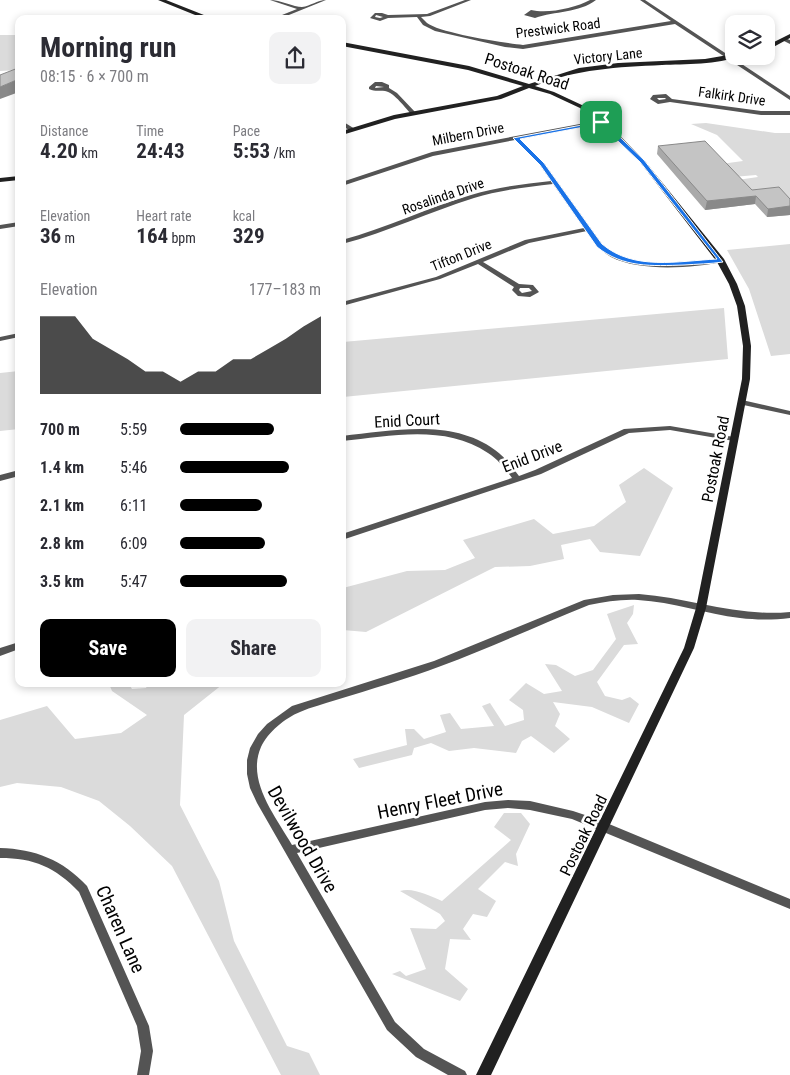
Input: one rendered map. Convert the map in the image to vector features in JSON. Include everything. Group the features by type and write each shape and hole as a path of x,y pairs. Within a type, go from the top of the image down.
{"street":[{"path":"161,0 200,15"},
{"path":"272,0 300,8"},
{"path":"283,15 324,0"},
{"path":"388,17 419,17 470,0"},
{"path":"541,14 579,7 594,0"},
{"path":"642,0 725,53"},
{"name":"Prestwick Road","path":"419,17 425,24 437,30 505,45 523,46 676,22"},
{"path":"775,45 788,40"},
{"name":"Postoak Road","path":"346,45 455,65 530,86 572,102 601,122 642,161 721,261 733,284 745,328 746,379 742,402 701,608 689,648 483,1075"},
{"name":"Victory Lane","path":"346,132 414,114 493,100 560,75 597,67 692,62 725,58"},
{"path":"743,65 790,98"},
{"path":"386,89 395,94 414,114"},
{"name":"Falkirk Drive","path":"670,100 761,113 790,113"},
{"name":"Milbern Drive","path":"346,183 421,156 601,122"},
{"path":"346,125 354,130"},
{"path":"516,138 541,163 600,246 609,253 632,263 660,265 721,261"},
{"path":"0,180 15,178"},
{"name":"Rosalinda Drive","path":"346,241 392,228 461,199 504,189 554,182"},
{"path":"0,227 15,225"},
{"name":"Tifton Drive","path":"346,303 410,287 479,262 527,241 588,229"},
{"path":"479,262 518,286"},
{"path":"0,339 15,336"},
{"path":"742,402 790,413"},
{"name":"Enid Drive","path":"346,536 517,479 557,464 627,431 670,428 734,439"},
{"name":"Enid Court","path":"346,440 421,432 463,436 492,452 517,479"},
{"path":"0,478 15,474"},
{"name":"Devilwood Drive","path":"461,1075 420,1053 391,1026 253,787 251,778 252,759 259,741 273,724 296,709 437,664 584,603 614,598 642,597 701,608"},
{"path":"701,608 751,616 790,615"},
{"path":"0,652 15,646"},
{"name":"Henry Fleet Drive","path":"289,850 485,806 511,803 556,809 790,904"},
{"name":"Charen Lane","path":"0,853 24,854 57,865 69,874 86,894 143,1026 146,1051 143,1075"}],"shaded area":[{"path":"0,35 15,35 15,70 0,71"},
{"path":"706,123 775,133 790,133 790,209 769,196 753,198 737,180 758,177 756,175 733,177 721,164 743,161 717,135 691,124"},
{"path":"790,244 790,354 771,356 749,289 727,250"},
{"path":"724,308 728,359 346,397 346,342"},
{"path":"15,371 15,429 0,431 0,373"},
{"path":"644,468 673,488 640,556 600,552 590,539 561,545 564,559 530,566 495,567 366,632 346,630 346,587 407,571 445,570 475,558 463,540 534,519 553,534 594,526 626,502 619,485"},
{"path":"634,605 633,614 627,623 638,644 624,645 597,682 605,696 622,700 630,697 639,704 629,723 592,707 553,702 560,714 555,726 570,739 554,753 531,736 522,741 516,753 474,748 449,751 431,743 414,748 412,755 359,768 353,759 407,745 405,729 414,729 424,739 446,732 440,715 450,713 461,729 494,726 482,706 490,703 505,726 524,720 523,710 509,700 526,683 544,694 562,691 545,664 556,665 575,676 593,670 616,639 607,614"},
{"path":"110,687 131,687 132,689 146,687 219,687 184,715 180,805 219,881 234,941 287,1046 309,1053 320,1075 281,1075 172,866 130,826 99,801 61,787 17,783 0,787 0,720 47,706 75,739 121,733 147,715 112,691"},
{"path":"504,813 521,813 530,824 516,854 518,866 505,862 478,889 496,901 487,917 473,914 463,929 471,940 450,939 445,969 468,989 460,1001 392,974 400,971 406,976 426,969 410,928 436,929 445,921 440,914 400,891 416,891 442,901 511,840 494,827"}],"building":[{"path":"15,69 15,81 0,87 0,75"},
{"path":"705,141 752,190 779,187 790,199 790,206 768,209 756,196 707,201 658,146"}],"route":[{"path":"601,122 642,161 694,224 721,261 660,265 632,263 615,257 600,246 550,174 516,138 601,122"}]}
